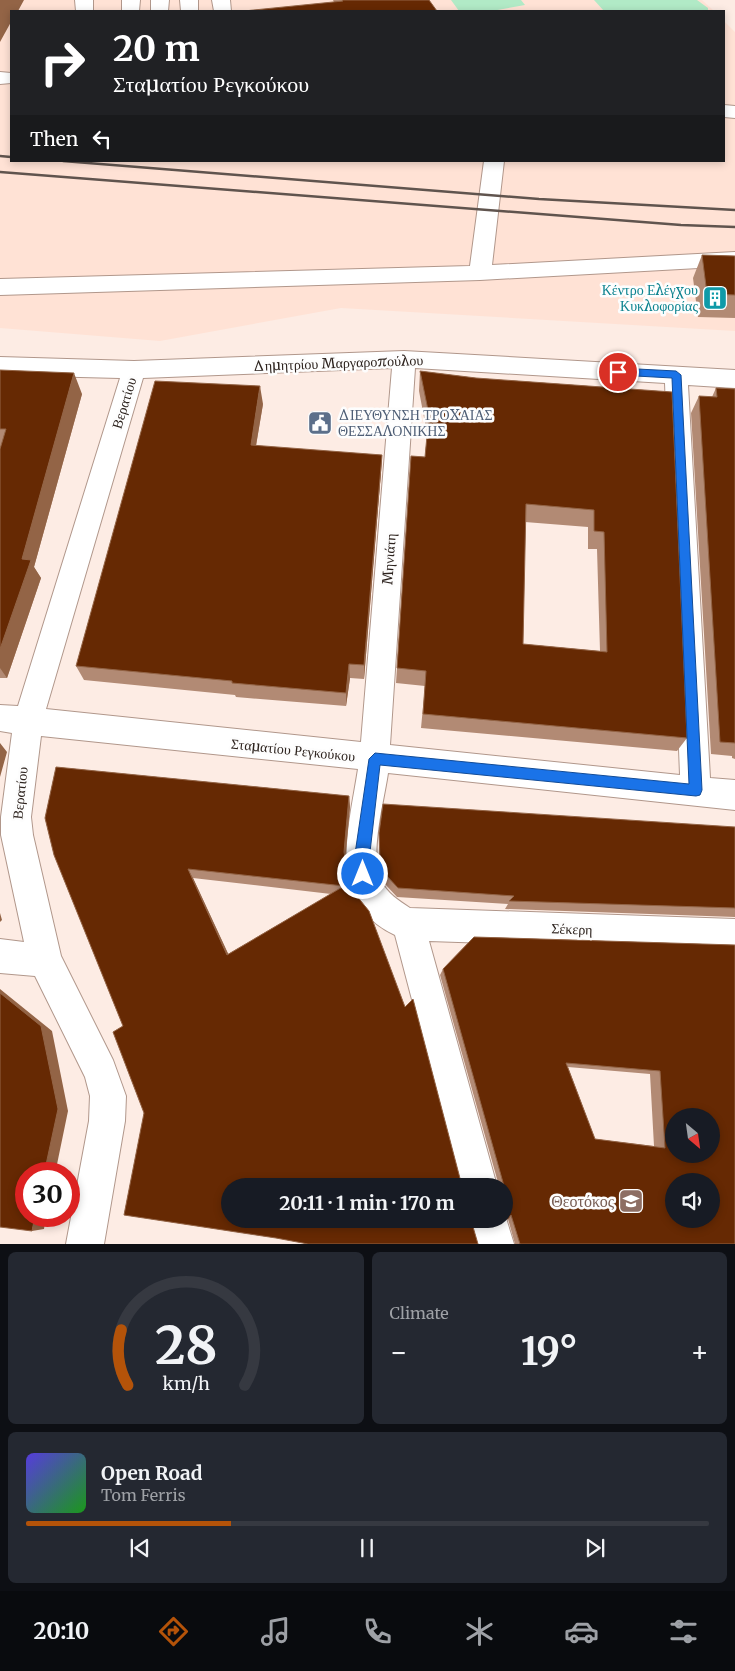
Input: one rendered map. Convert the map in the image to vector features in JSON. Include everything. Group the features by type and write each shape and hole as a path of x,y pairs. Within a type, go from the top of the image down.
{"street":[{"path":"480,273 494,162"},
{"path":"0,287 480,273 735,259"},
{"name":"Δημητρίου Μαργαροπούλου","path":"0,366 134,370 404,359 735,379"},
{"name":"Μηνιάτη","path":"375,759 404,359"},
{"name":"Βερατίου","path":"85,1244 107,1121 108,1096 101,1072 46,960 16,829 14,719 134,370"},
{"path":"676,375 696,790"},
{"name":"Σταματίου Ρεγκούκου","path":"14,719 375,759 735,795"},
{"name":"Σέκερη","path":"375,759 362,854 363,874 369,892 381,908 408,924 735,935"},
{"path":"408,924 477,1178"},
{"path":"0,956 46,960"},
{"path":"491,1228 495,1244"}],"shaded area":[{"path":"0,0 702,0 713,10 10,10 10,162 725,162 725,22 735,32 735,331 341,308 160,341 0,328"}],"green space":[{"path":"451,0 521,0 525,5 498,10 458,10"},
{"path":"594,0 697,0 708,8 708,10 603,10"}],"building":[{"path":"429,0 436,10 254,10 343,1"},
{"path":"702,255 735,256 735,295 707,294"},
{"path":"0,370 74,373 22,559 31,560 0,649 0,449 6,429 0,429"},
{"path":"420,371 476,378 672,392 687,738 423,714 426,671 397,668 411,456 425,457 429,415","holes":["526,504 594,510 594,531 604,532 607,652 523,644"]},
{"path":"155,381 260,386 251,445 382,455 364,665 349,664 346,693 76,666"},
{"path":"716,388 735,389 735,743 720,742 699,396 717,397"},
{"path":"56,767 349,796 344,852 348,875 356,895 369,911 405,1007 413,999 460,1178 221,1178 221,1228 473,1228 478,1244 308,1244 124,1215 144,1113 113,1032 123,1026 54,855 45,818","holes":["188,869 344,886 227,955"]},
{"path":"383,804 735,827 735,908 509,901 514,896 398,888 386,875 380,860 379,833"},
{"path":"474,937 735,945 735,1244 520,1244 513,1221 513,1178 502,1178 443,969","holes":["566,1063 660,1071 665,1148 595,1139"]},
{"path":"0,993 41,1026 58,1109 47,1162 15,1162 15,1227 33,1227 32,1231 0,1227"}],"railway":[{"path":"0,156 10,157"},
{"path":"76,162 539,199 735,210"},
{"path":"0,172 681,225 735,227"}],"place":[{"name":"Κέντρο Ελέγχου Κυκλοφορίας","path":"715,298"},
{"name":"ΔΙΕΥΘΥΝΣΗ ΤΡΟΧΑΙΑΣ ΘΕΣΣΑΛΟΝΙΚΗΣ","path":"320,423"},
{"name":"Θεοτόκος","path":"631,1201"}],"route":[{"path":"363,874 362,854 375,759 696,790 676,375 618,372"}]}
